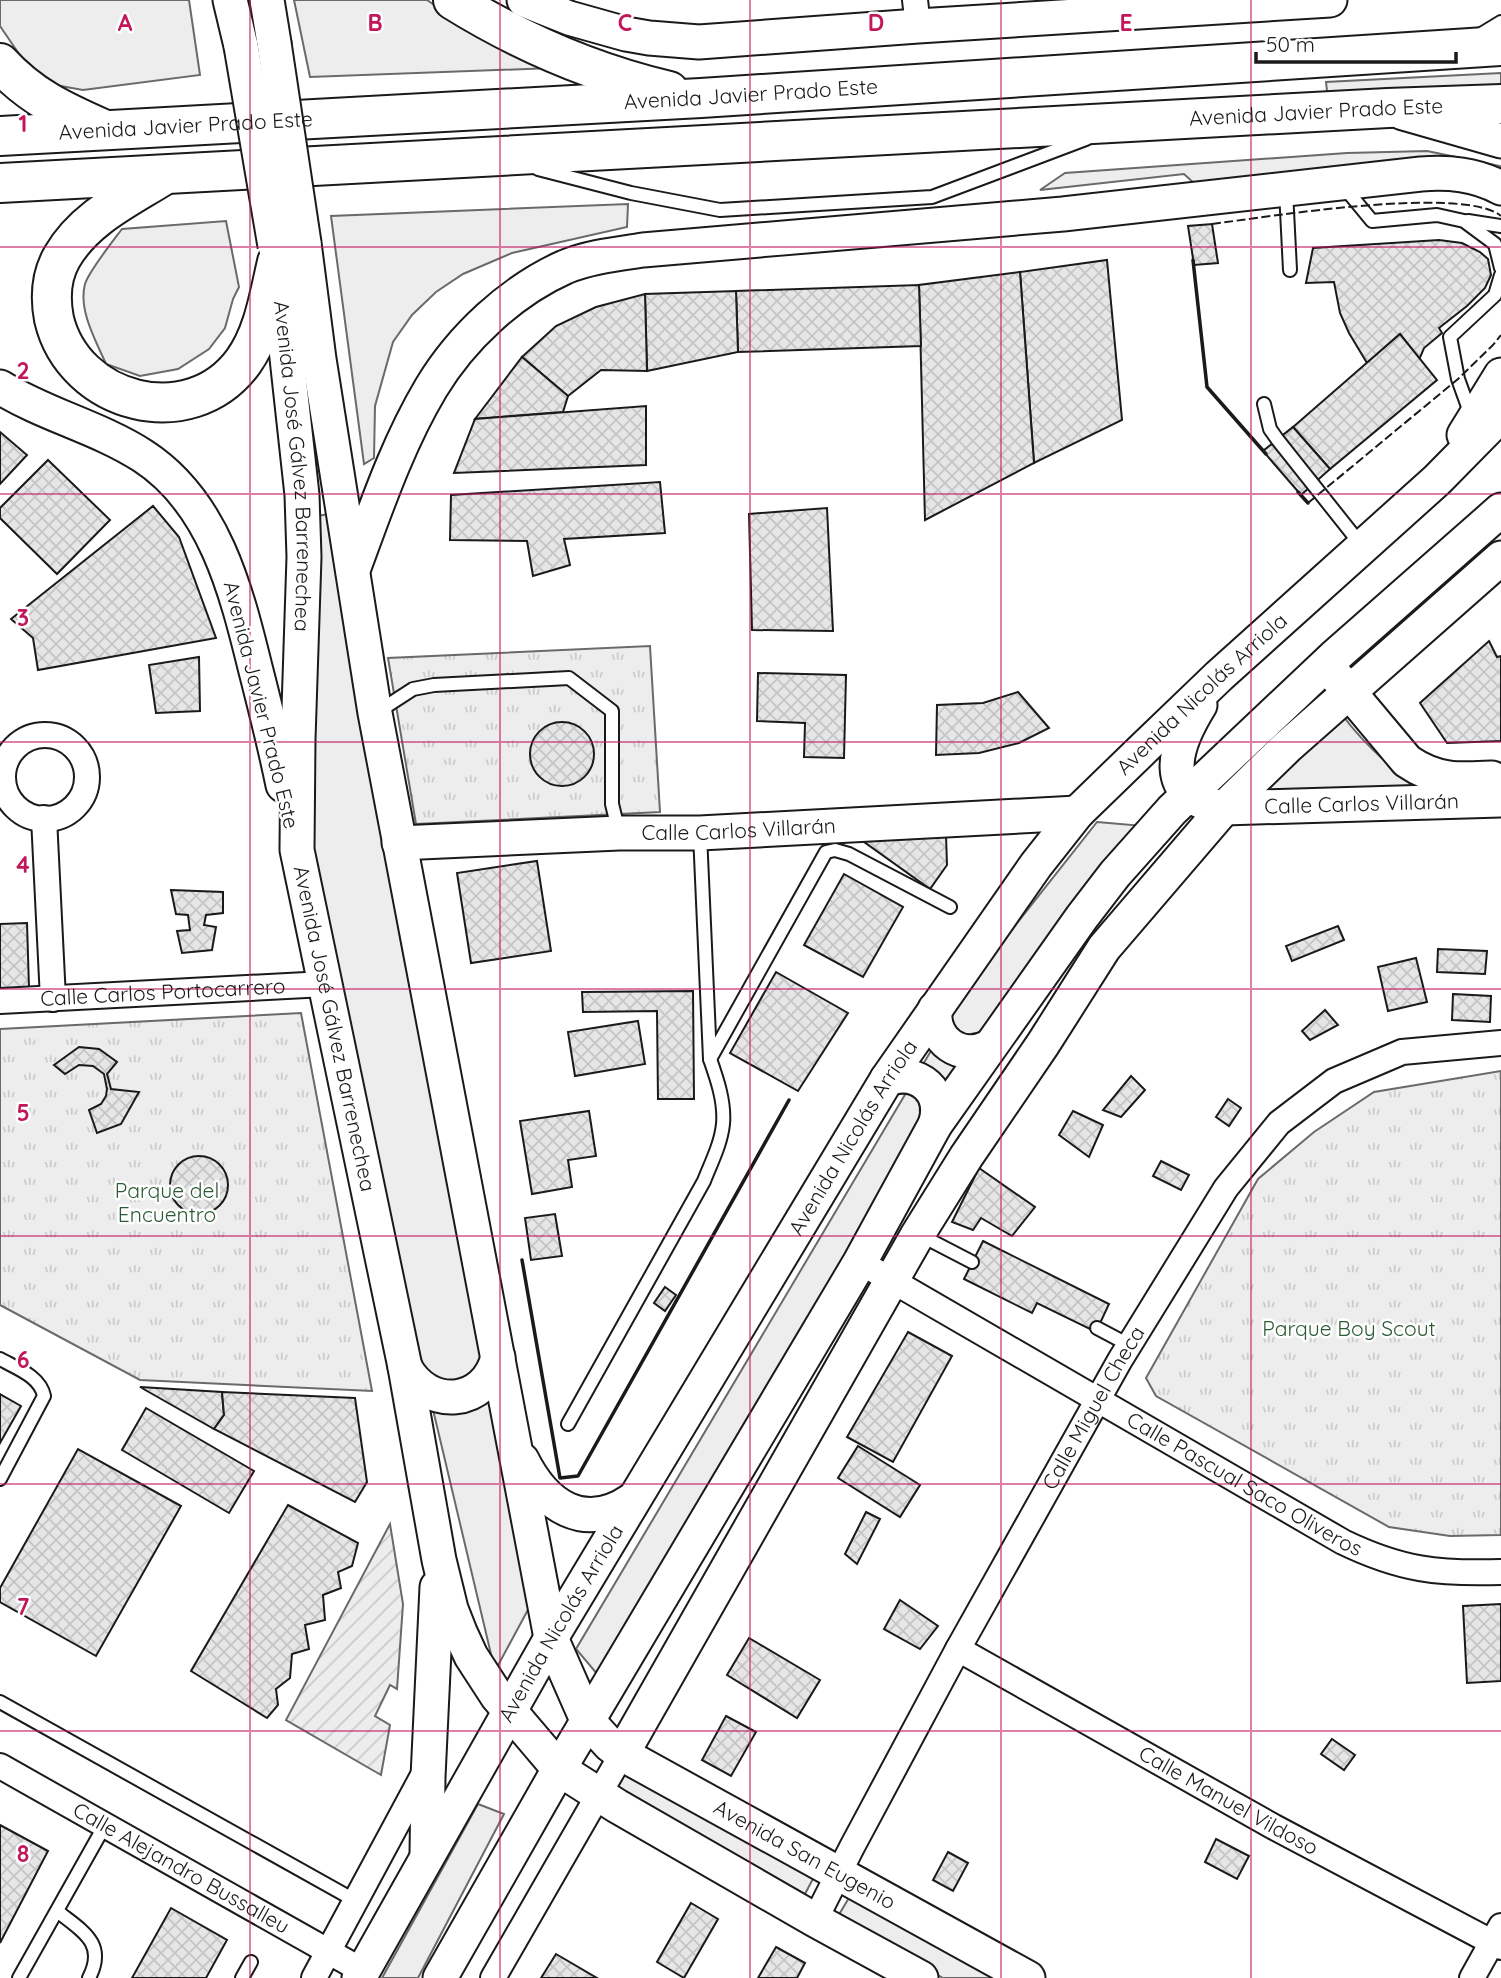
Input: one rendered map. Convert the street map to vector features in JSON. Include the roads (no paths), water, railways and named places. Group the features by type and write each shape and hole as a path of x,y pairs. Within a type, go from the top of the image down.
{"highway":[{"path":"453,0 532,43 590,67 653,87 701,98"},
{"name":"Avenida Javier Prado Este","path":"0,136 701,98 1501,46"},
{"path":"0,63 21,85 40,99 108,131"},
{"name":"Avenida Javier Prado Este","path":"0,183 1134,121 1501,104"},
{"path":"165,174 95,219 69,247 56,271 51,304 57,329 70,357 92,380 128,398 158,402 183,400 216,386 242,363 255,341 285,250"}],"main road":[{"name":"Avenida José Gálvez Barrenechea","path":"230,0 285,250 319,359 375,713 551,1638 587,1720"},
{"name":"Avenida José Gálvez Barrenechea","path":"267,0 274,43 302,495 304,557 297,850 405,1367 439,1560 451,1609 485,1679 509,1712 559,1769"},
{"path":"524,0 569,18 626,34 699,42 916,13 1330,0"},
{"path":"1388,108 1501,141"},
{"path":"352,572 395,457 431,387 466,342 494,315 530,287 566,267 609,255 643,250 1062,214 1421,174 1454,173 1481,179 1501,188"},
{"name":"Avenida Nicolás Arriola","path":"361,1974 632,1500 887,1079 1036,865 1077,813 1219,676 1364,547 1487,431 1501,375"},
{"name":"Avenida Javier Prado Este","path":"0,387 145,457 169,478 201,516 221,557 242,615 274,741 297,850"},
{"path":"440,1978 587,1720 860,1262 935,1125 1082,917 1115,874 1172,810 1334,657 1501,510"},
{"path":"622,1754 918,1234 1104,948 1224,808 1287,747 1501,558"},
{"name":"Calle Carlos Villarán","path":"1334,657 1335,677 1407,761 1418,769 1433,776 1454,780 1501,777"},
{"path":"1219,676 1192,719 1181,745 1178,770 1181,784 1188,795 1201,803 1224,808"},
{"name":"Calle Carlos Villarán","path":"1224,808 1501,800"},
{"name":"Calle Carlos Villarán","path":"399,843 619,833 700,833 1077,813"},
{"path":"935,1009 936,1026 943,1040 950,1046 965,1052 989,1048"},
{"path":"887,1079 908,1076 927,1085 938,1104 935,1125"},
{"path":"405,1367 421,1388 438,1396 456,1397 474,1391 488,1380 498,1357"},
{"path":"513,1442 524,1465 540,1488 562,1508 579,1514 601,1514 613,1511 632,1500"},
{"path":"427,1857 439,1560"},
{"name":"Avenida San Eugenio","path":"587,1720 622,1754 1028,1978"},
{"path":"559,1769 599,1796 921,1978"}],"street":[{"path":"44,818 54,999"},
{"name":"Calle Carlos Portocarrero","path":"0,1001 325,984"},
{"name":"Calle Miguel Checa","path":"815,1920 958,1649 1097,1400 1226,1188 1279,1123 1334,1081 1402,1052 1501,1043"},
{"name":"Calle Pascual Saco Oliveros","path":"860,1262 1343,1542 1399,1565 1467,1573 1501,1572"},
{"name":"Calle Manuel Vildoso","path":"958,1649 1274,1827 1498,1938"},
{"path":"493,1978 622,1754"},
{"path":"314,1978 429,1764"},
{"name":"Calle Alejandro Bussalleu","path":"0,1766 329,1952 361,1974"},
{"path":"1472,1978 1498,1938"}],"lane":[{"path":"1458,49 1501,22"},
{"path":"491,157 631,192 720,210 932,197 1134,121"},
{"path":"1341,184 1372,221 1437,215 1501,226"},
{"path":"1286,190 1290,270"},
{"path":"1464,221 1495,244 1501,268"},
{"path":"1487,431 1458,379 1450,337 1495,295 1501,275"},
{"path":"1264,404 1270,429 1364,547"},
{"path":"375,713 413,689 434,685 569,678 612,711 612,804 619,833"},
{"path":"568,1424 704,1181 723,1122 718,1082 709,1059 700,833"},
{"path":"709,1059 826,852 835,850 849,854 950,907"},
{"path":"918,1234 972,1262"},
{"path":"1097,1328 1129,1345"},
{"path":"0,1359 33,1378 42,1386 44,1395 0,1479"},
{"path":"0,1702 356,1900"},
{"path":"19,1978 105,1825"},
{"path":"57,1911 91,1939 96,1953 89,1978"},
{"path":"242,1978 251,1962"}],"park label":[{"name":"Parque del Encuentro","path":"167,1203"},
{"name":"Parque Boy Scout","path":"1349,1329"}]}
